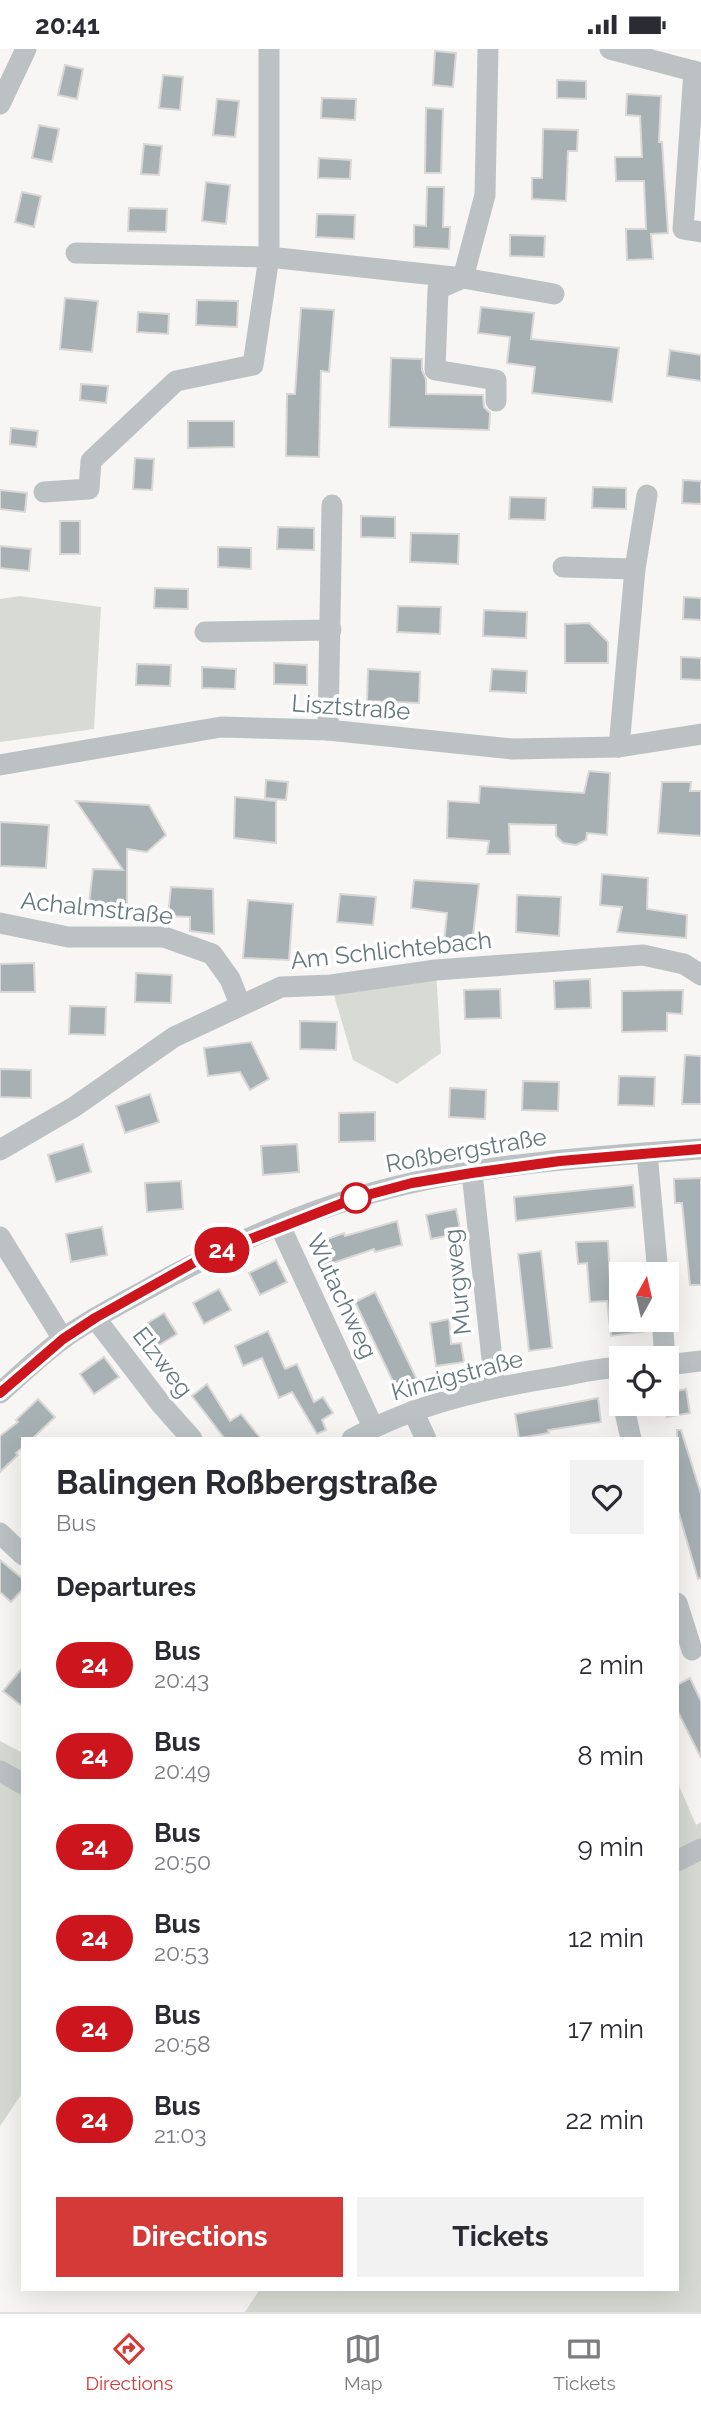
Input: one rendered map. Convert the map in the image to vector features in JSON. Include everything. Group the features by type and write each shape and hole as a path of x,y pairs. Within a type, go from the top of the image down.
{"street":[{"path":"0,104 26,49"},
{"path":"44,492 89,489 91,461 176,381 253,365 269,257 270,49"},
{"path":"463,278 485,195 488,49"},
{"path":"610,49 698,72 683,229 701,232"},
{"path":"76,253 269,257 463,278 554,294"},
{"path":"463,278 438,289 435,370 496,380 496,401"},
{"path":"619,747 635,569 647,495"},
{"path":"328,730 332,505"},
{"path":"563,567 635,569"},
{"path":"205,632 331,630"},
{"name":"Lisztstraße","path":"0,765 221,727 328,730 512,748 619,747 701,734"},
{"name":"Achalmstraße","path":"0,923 68,937 164,937 212,954 230,979 240,1005"},
{"name":"Am Schlichtebach","path":"0,1150 74,1107 174,1037 281,987 331,985 436,970 643,955 684,964 701,975"},
{"name":"Roßbergstraße","path":"0,1393 63,1339 202,1258 356,1198 412,1183 472,1173 560,1161 701,1149"},
{"path":"647,1153 657,1262"},
{"name":"Murgweg","path":"472,1173 495,1387"},
{"name":"Wutachweg","path":"280,1226 373,1427"},
{"path":"0,1237 63,1339"},
{"name":"Elzweg","path":"95,1318 161,1404 190,1437"},
{"path":"679,1364 701,1361"},
{"name":"Kinzigstraße","path":"356,1437 413,1411 495,1387 609,1368"},
{"path":"413,1411 425,1437"},
{"path":"626,1416 631,1437"},
{"path":"0,1533 21,1553"},
{"path":"679,1610 690,1651"},
{"path":"0,1771 21,1783"},
{"path":"679,1860 701,1849"}],"shaded area":[{"path":"20,596 101,607 94,729 0,742 0,599"},
{"path":"436,970 441,1053 397,1084 353,1060 331,985"},
{"path":"0,1741 21,1752 21,2095 0,2126"},
{"path":"679,1786 696,1825 701,1822 701,2312 245,2312 259,2291 679,2291"}],"building":[{"path":"435,51 456,53 453,87 433,85"},
{"path":"65,65 83,69 77,99 58,95"},
{"path":"163,75 183,77 180,110 159,108"},
{"path":"557,80 586,81 586,99 557,98"},
{"path":"627,94 661,96 659,142 662,142 668,233 651,234 653,259 627,260 626,229 646,229 644,181 616,181 615,157 642,157 640,116 626,115"},
{"path":"322,98 356,99 355,120 321,118"},
{"path":"217,99 239,101 235,137 213,135"},
{"path":"426,108 443,109 441,173 425,173"},
{"path":"39,125 59,129 52,162 32,158"},
{"path":"543,129 578,130 577,151 568,151 566,201 532,199 532,178 542,178"},
{"path":"144,144 162,146 159,175 141,174"},
{"path":"319,158 351,160 350,179 318,178"},
{"path":"206,182 230,185 226,224 202,221"},
{"path":"427,187 444,187 443,227 450,227 449,249 414,247 414,225 426,226"},
{"path":"22,192 41,196 34,227 15,222"},
{"path":"129,208 167,209 166,232 128,231"},
{"path":"317,214 355,215 354,239 316,237"},
{"path":"510,235 545,236 544,257 510,256"},
{"path":"65,298 98,301 92,352 60,349"},
{"path":"197,300 238,301 237,327 196,325"},
{"path":"481,307 534,313 531,339 619,348 612,402 532,393 535,367 507,363 510,337 478,333"},
{"path":"301,308 334,310 329,372 321,371 319,457 286,456 287,394 295,394"},
{"path":"138,312 169,314 168,334 137,332"},
{"path":"670,350 701,355 701,381 667,376"},
{"path":"391,358 422,359 426,394 483,395 484,407 490,413 489,430 389,427"},
{"path":"81,384 108,386 106,403 80,400"},
{"path":"188,421 234,421 234,447 188,448"},
{"path":"11,428 38,431 36,447 10,444"},
{"path":"135,458 154,459 152,490 133,489"},
{"path":"683,480 701,481 701,504 682,503"},
{"path":"593,487 626,488 626,509 592,508"},
{"path":"0,490 27,493 25,512 0,509"},
{"path":"510,497 546,498 545,520 509,519"},
{"path":"361,516 395,517 395,538 361,537"},
{"path":"60,521 80,521 80,554 60,554"},
{"path":"278,527 314,528 314,550 277,549"},
{"path":"411,533 459,534 458,564 410,562"},
{"path":"0,546 31,549 29,571 0,568"},
{"path":"218,547 251,548 251,569 218,567"},
{"path":"155,588 188,589 188,609 154,608"},
{"path":"684,597 701,598 701,620 683,619"},
{"path":"398,606 441,607 440,634 397,632"},
{"path":"484,610 527,612 526,638 483,636"},
{"path":"589,623 608,642 608,663 565,663 565,624"},
{"path":"681,657 701,658 701,680 681,679"},
{"path":"274,663 307,665 307,685 274,684"},
{"path":"137,664 171,665 170,686 136,685"},
{"path":"202,667 236,669 235,689 202,688"},
{"path":"368,669 420,672 419,703 367,701"},
{"path":"492,669 527,671 526,693 490,691"},
{"path":"589,771 610,773 607,835 587,833 586,840 576,845 563,843 556,836 556,825 509,824 510,854 487,854 489,841 447,838 448,801 479,803 480,786 584,793"},
{"path":"266,780 288,782 286,800 265,798"},
{"path":"662,782 691,782 690,791 701,791 701,836 658,833"},
{"path":"235,797 276,801 276,843 234,838"},
{"path":"76,801 149,805 166,835 147,852 127,849 127,914 88,912 93,869 123,870"},
{"path":"0,822 49,825 46,868 0,866"},
{"path":"602,874 648,878 647,909 687,915 686,938 617,932 622,907 600,905"},
{"path":"414,880 479,884 472,944 444,943 447,913 411,908"},
{"path":"171,887 213,889 214,934 190,931 190,917 168,916"},
{"path":"340,894 376,897 373,925 337,922"},
{"path":"517,895 561,897 559,936 516,932"},
{"path":"248,900 293,904 289,960 243,958"},
{"path":"34,963 35,992 0,992 0,964"},
{"path":"136,973 172,975 171,1003 135,1002"},
{"path":"590,979 591,1008 555,1009 554,981"},
{"path":"500,989 501,1018 465,1019 464,990"},
{"path":"683,990 682,1014 667,1013 667,1031 622,1032 622,991"},
{"path":"70,1006 106,1007 105,1035 69,1034"},
{"path":"300,1021 337,1022 336,1050 300,1049"},
{"path":"251,1042 269,1079 250,1090 240,1072 208,1076 204,1048"},
{"path":"685,1055 701,1056 701,1104 682,1104"},
{"path":"0,1069 31,1070 31,1098 0,1097"},
{"path":"619,1076 655,1077 654,1106 618,1105"},
{"path":"523,1081 559,1082 558,1111 522,1110"},
{"path":"450,1088 486,1090 485,1119 449,1117"},
{"path":"150,1094 159,1122 125,1133 116,1106"},
{"path":"375,1112 375,1141 339,1142 339,1113"},
{"path":"83,1144 91,1172 56,1182 48,1155"},
{"path":"297,1144 299,1172 263,1175 261,1146"},
{"path":"701,1178 701,1285 690,1285 682,1203 675,1203 674,1179"},
{"path":"181,1181 183,1209 147,1212 145,1183"},
{"path":"633,1185 635,1207 516,1221 514,1197"},
{"path":"456,1209 461,1233 431,1239 426,1215"},
{"path":"397,1221 402,1245 375,1252 374,1249 324,1266 316,1243 344,1233 345,1236"},
{"path":"102,1227 107,1255 71,1262 66,1234"},
{"path":"608,1241 609,1318 607,1301 590,1302 587,1263 578,1264 576,1242"},
{"path":"541,1251 552,1348 529,1351 518,1254"},
{"path":"276,1260 287,1282 260,1295 249,1273"},
{"path":"219,1289 231,1310 204,1324 193,1303"},
{"path":"375,1292 417,1380 397,1390 355,1302"},
{"path":"164,1313 177,1334 151,1350 138,1329"},
{"path":"449,1319 451,1344 461,1343 464,1362 436,1366 430,1323"},
{"path":"268,1331 285,1369 297,1364 314,1402 323,1397 333,1413 322,1420 326,1430 317,1434 292,1392 279,1398 262,1358 243,1366 235,1346"},
{"path":"611,1332 642,1332 611,1336"},
{"path":"104,1357 119,1377 94,1394 80,1374"},
{"path":"207,1384 230,1421 241,1414 259,1437 223,1437 192,1396"},
{"path":"686,1389 690,1413 679,1415 679,1390"},
{"path":"598,1398 601,1422 519,1437 515,1414"},
{"path":"38,1399 55,1417 34,1437 21,1437 21,1449 16,1453 18,1455 0,1472 0,1436 18,1422 16,1420"},
{"path":"677,1430 681,1430 701,1494 701,1578 698,1579 679,1514"},
{"path":"0,1560 21,1577 21,1591 11,1602 0,1592"},
{"path":"21,1669 21,1705 3,1691"},
{"path":"690,1678 701,1701 701,1758 679,1714 679,1684"}],"bus line":[{"name":"24","path":"0,1393 63,1339 202,1258 356,1198 412,1183 472,1173 560,1161 701,1149"}]}
